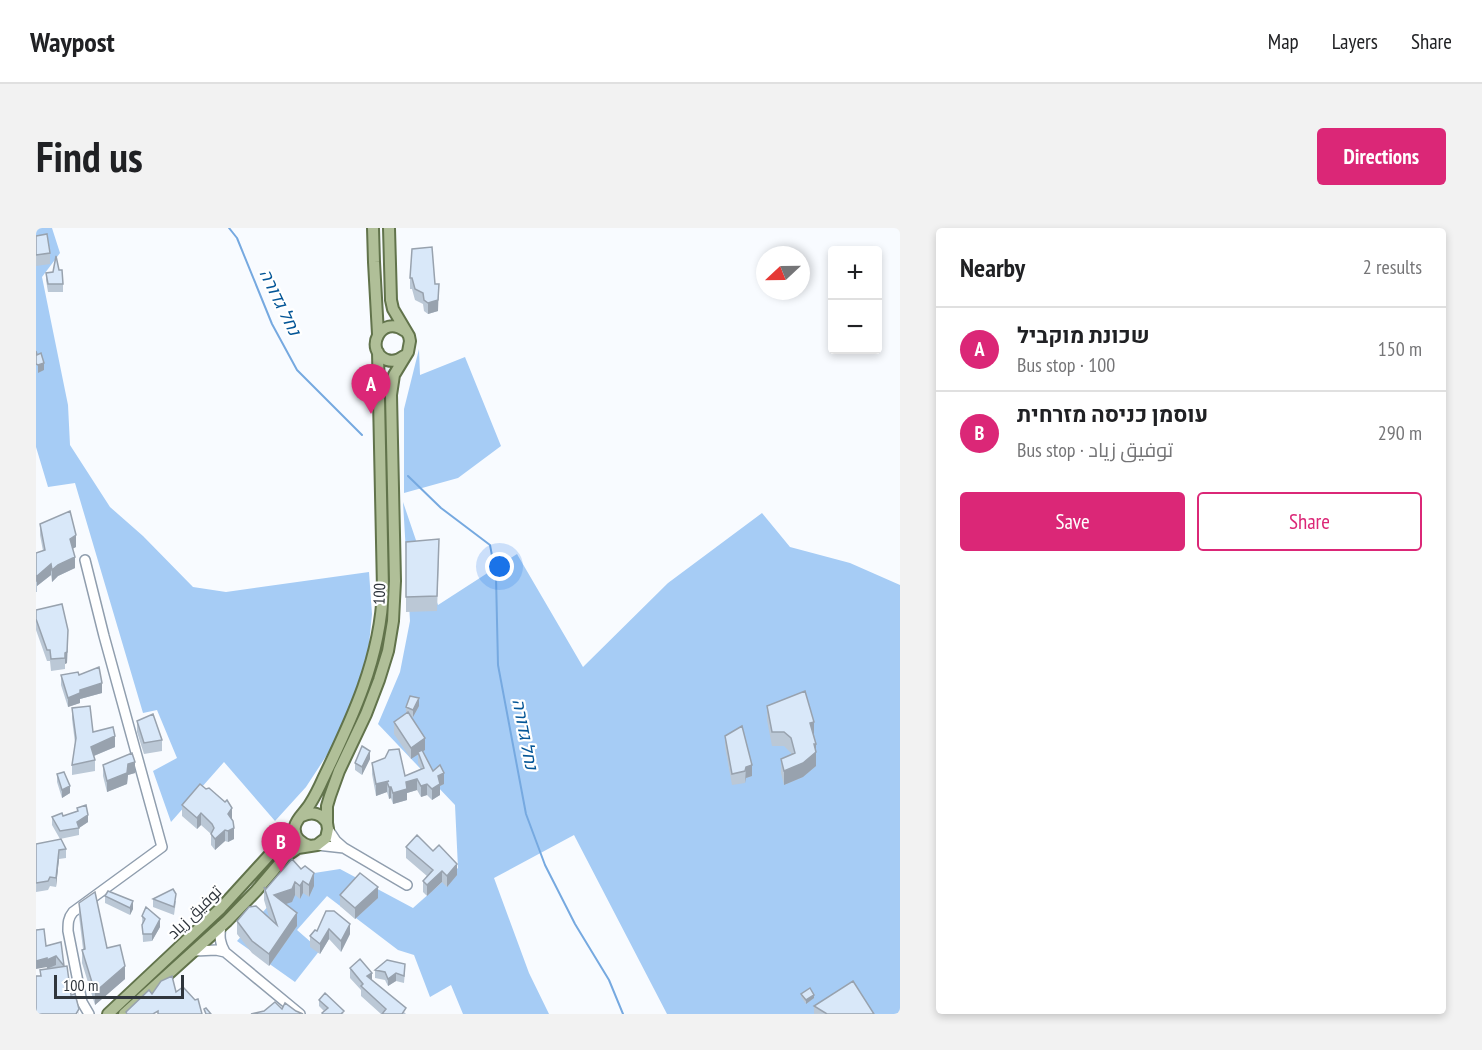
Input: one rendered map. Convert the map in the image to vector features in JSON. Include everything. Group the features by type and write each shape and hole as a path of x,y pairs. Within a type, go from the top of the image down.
{"main road":[{"path":"373,228 378,334 375,344 384,359 394,361 405,356 410,347 409,336 405,332 400,328 389,326 378,334"},
{"path":"389,228 391,300 405,332"},
{"name":"100","path":"302,816 318,790 361,693 373,660 379,633 383,589 378,352"},
{"name":"100","path":"327,826 330,795 374,696 391,635 395,602 391,395 394,375 405,356"},
{"path":"306,814 320,815 327,826 326,838 314,846 300,842 295,832 298,819 306,814"},
{"name":"توفيق زياد","path":"108,1014 221,908 295,827"},
{"name":"توفيق زياد","path":"124,1014 221,926 256,891 285,856 298,848 314,846"}],"street":[{"path":"86,561 104,636 162,847 70,916 68,931 82,1002 89,1014"},
{"path":"327,826 336,841 344,848 407,885"},
{"path":"314,846 344,848"},
{"path":"221,926 219,936 225,952 300,1014"},
{"path":"195,951 225,952"}],"shaded area":[{"path":"36,228 52,228 60,253 42,277 68,405 70,445 110,507 143,536 193,587 226,592 369,572 372,614 367,665 353,715 306,787 275,821 224,762 171,822 153,771 177,758 157,710 143,713 75,483 48,487 36,447"},
{"path":"419,349 420,375 465,357 501,446 458,478 404,493 404,409"},
{"path":"403,502 438,605 517,554 583,667 668,583 762,513 790,547 850,563 900,585 900,1014 667,1014 574,835 494,878 529,973 549,1014 463,1014 451,985 430,997 414,955 398,950 327,896 297,930 320,950 295,982 237,941 295,876 340,869 413,908 458,868 455,805 378,724 400,672 410,621"}],"building":[{"path":"47,234 50,253 36,255 36,236"},
{"path":"432,247 435,284 439,284 438,300 428,303 424,300 423,293 415,289 412,278 410,278 412,249"},
{"path":"56,256 59,270 62,270 63,284 48,284 46,273 53,272"},
{"path":"36,351 37,355 41,353 44,363 36,364"},
{"path":"70,511 76,535 70,539 75,557 52,570 51,564 37,576 36,581 36,553 45,550 40,524"},
{"path":"439,539 437,596 406,597 406,542"},
{"path":"62,604 68,630 67,652 65,658 51,659 50,650 47,650 36,619 36,610"},
{"path":"99,667 102,683 80,690 80,693 68,698 61,675 78,672 79,675"},
{"path":"805,691 814,722 810,723 816,752 803,763 784,771 781,759 795,753 791,738 784,732 772,732 767,706"},
{"path":"410,696 419,698 413,710 406,707"},
{"path":"90,706 93,732 113,727 115,736 91,747 95,760 72,765 76,738 72,708"},
{"path":"408,712 425,738 411,748 394,722"},
{"path":"153,714 162,740 144,743 137,721"},
{"path":"742,726 752,765 746,767 745,771 732,774 725,736"},
{"path":"362,746 370,751 362,767 355,763"},
{"path":"399,749 405,776 424,768 418,752 422,750 433,771 440,765 444,773 438,776 440,784 432,789 427,784 421,786 417,779 406,782 407,789 393,793 387,782 389,781 376,784 372,763 385,758 389,750"},
{"path":"132,753 135,762 128,764 127,773 107,781 103,765"},
{"path":"64,772 70,786 62,790 57,774"},
{"path":"200,784 206,789 209,788 225,802 227,800 232,808 228,814 233,821 234,828 225,830 215,839 211,834 214,828 212,824 201,813 197,818 182,805"},
{"path":"86,805 88,815 77,822 79,828 60,831 52,817 78,811 77,808"},
{"path":"417,835 433,851 439,845 457,864 447,876 442,871 427,885 423,881 433,870 406,847"},
{"path":"61,839 66,849 59,850 56,878 50,877 48,881 36,883 36,844"},
{"path":"292,859 301,869 305,866 314,873 309,885 303,881 300,886 295,882 292,889 274,895 297,913 269,954 252,941 237,921 249,907 256,906 277,925 264,887 266,889"},
{"path":"360,873 378,887 355,908 340,895"},
{"path":"173,889 176,894 174,907 153,899"},
{"path":"108,891 133,901 130,908 105,896"},
{"path":"95,892 107,948 120,945 125,966 95,992 82,950 85,949 79,903"},
{"path":"146,907 160,919 152,934 143,934 142,925 145,919 142,916"},
{"path":"326,911 334,911 350,924 341,941 329,929 320,944 310,936 315,930 317,931"},
{"path":"44,929 46,946 61,942 64,966 56,956 36,961 36,930"},
{"path":"360,959 372,973 367,976 406,1008 402,1014 382,1014 386,1009 361,986 363,984 350,968"},
{"path":"387,960 405,964 404,976 396,973 388,979 385,972 375,970"},
{"path":"67,966 71,995 75,994 79,1009 76,1014 36,1014 36,976 41,976 40,970"},
{"path":"172,976 176,992 183,987 195,1000 198,999 202,1014 158,1014 158,1011 153,1014 127,1014 126,1012 149,990 152,994 161,981"},
{"path":"853,981 874,1014 827,1014 814,1006"},
{"path":"810,988 814,995 806,1000 801,994"},
{"path":"325,993 344,1011 341,1014 322,1013 328,1008 319,1000"},
{"path":"275,1002 282,1009 285,1003 303,1014 251,1014 264,1011"}],"waterway":[{"name":"נחל גדורה","path":"229,228 237,238 272,324 297,370 362,435"},
{"name":"נחל גדורה","path":"408,476 441,508 490,545 496,577 498,665 526,814 545,865 575,924 609,980 623,1014"}],"place":[{"name":"שכונת מוקביל","path":"371,414"},
{"name":"עוסמן כניסה מזרחית","path":"281,872"}]}
